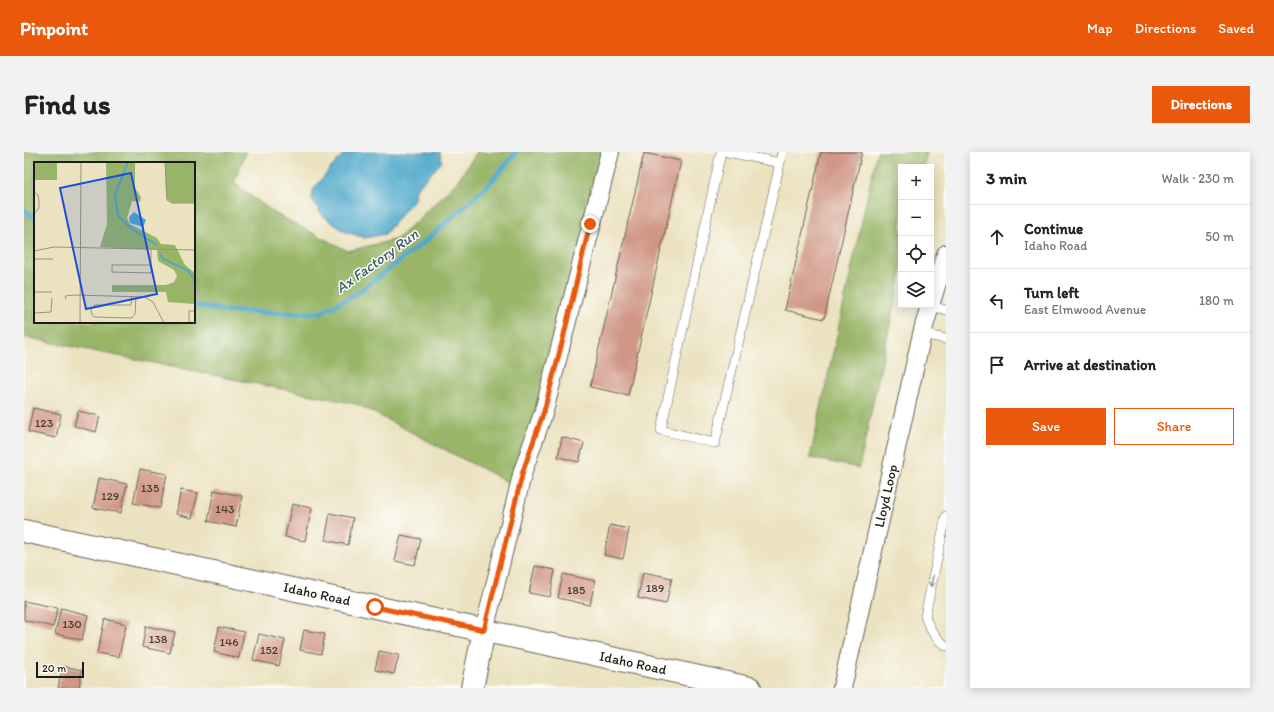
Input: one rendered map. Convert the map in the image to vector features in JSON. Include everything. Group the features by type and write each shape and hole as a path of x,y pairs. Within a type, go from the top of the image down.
{"street":[{"path":"472,688 484,630 523,471 544,411 610,152"},
{"name":"Lloyd Loop","path":"934,306 946,254"},
{"name":"Lloyd Loop","path":"842,688 922,334 933,308"},
{"name":"Idaho Road","path":"24,531 750,688"}],"lane":[{"path":"721,152 661,430 715,443 782,152"},
{"path":"728,152 780,162"},
{"path":"922,334 946,339"},
{"path":"946,516 925,616 931,631 937,640 946,646"}],"green space":[{"path":"24,152 246,152 234,183 276,214 348,251 397,239 455,184 477,152 610,152 519,488 357,404 24,337"},
{"path":"877,152 927,152 925,164 898,164 898,288 859,468 810,458"}],"water":[{"path":"345,152 440,152 442,162 414,191 415,198 385,234 365,238 343,231 321,214 312,199 313,190"}],"building":[{"path":"821,152 862,152 824,319 785,310"},
{"path":"644,153 681,161 628,395 590,387"},
{"path":"33,408 61,414 56,438 28,432"},
{"path":"78,411 100,416 96,432 74,426"},
{"path":"562,437 584,443 579,462 558,457"},
{"path":"140,469 167,474 160,508 133,503"},
{"path":"99,478 127,484 121,513 93,508"},
{"path":"181,490 198,493 192,518 176,514"},
{"path":"214,490 242,496 236,527 208,521"},
{"path":"292,504 312,508 305,541 285,537"},
{"path":"330,513 353,518 348,545 325,540"},
{"path":"610,525 629,529 623,559 604,555"},
{"path":"401,535 421,539 415,565 395,561"},
{"path":"535,566 555,570 550,597 529,593"},
{"path":"643,572 672,578 666,604 638,598"},
{"path":"563,574 595,581 590,605 558,598"},
{"path":"24,601 58,608 53,627 24,620"},
{"path":"61,608 88,615 82,640 55,634"},
{"path":"105,619 126,624 119,657 97,653"},
{"path":"146,626 175,632 170,653 142,647"},
{"path":"219,627 244,632 239,658 214,652"},
{"path":"304,630 325,634 321,654 300,650"},
{"path":"259,634 285,640 279,666 253,660"},
{"path":"379,651 399,655 394,674 375,670"},
{"path":"63,666 82,670 79,688 58,688"}],"waterway":[{"name":"Ax Factory Run","path":"195,305 225,311 319,313 355,295 428,239 488,185 517,152"},
{"name":"Ax Factory Run","path":"24,209 34,217"}],"route":[{"path":"375,607 484,630 523,471 544,411 563,339 590,224"}]}
